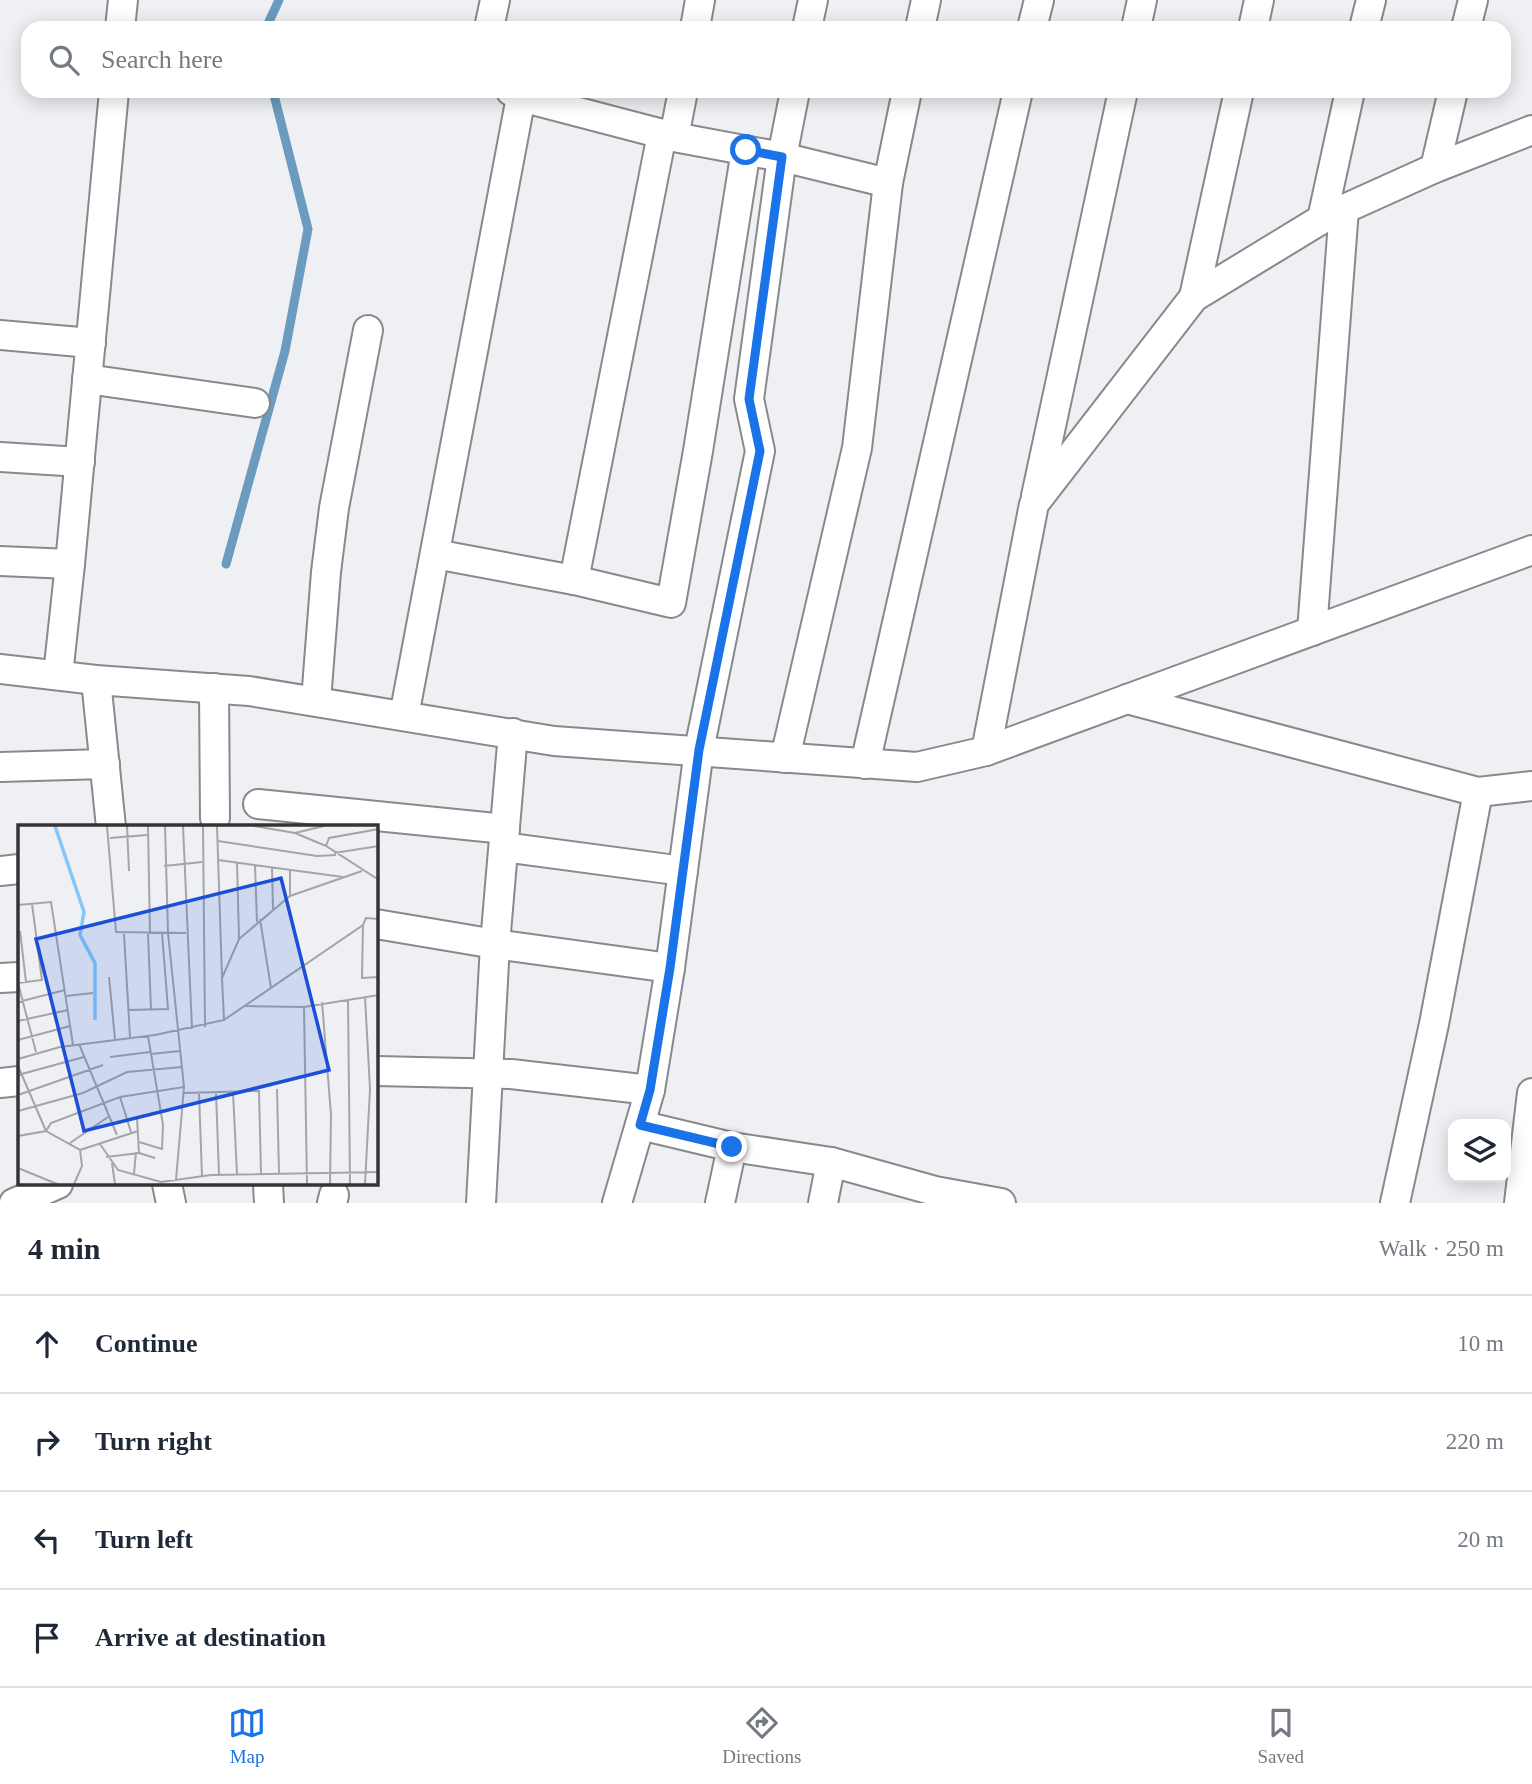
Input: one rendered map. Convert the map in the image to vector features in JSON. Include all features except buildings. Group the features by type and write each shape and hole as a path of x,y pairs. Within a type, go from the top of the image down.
{"street":[{"path":"121,21 123,0"},
{"path":"490,21 495,0"},
{"path":"696,21 700,0"},
{"path":"808,21 813,0"},
{"path":"922,21 926,0"},
{"path":"1034,21 1039,0"},
{"path":"1138,21 1142,0"},
{"path":"1254,21 1259,0"},
{"path":"1366,21 1371,0"},
{"path":"1468,21 1473,0"},
{"path":"58,676 113,98"},
{"path":"404,716 515,98"},
{"path":"531,98 668,135 782,157 888,183"},
{"path":"574,580 668,135 681,98"},
{"path":"617,1203 650,1090 670,968 699,750 760,451 749,399 782,157 794,98"},
{"path":"785,758 857,448 888,183 906,98"},
{"path":"865,764 1016,98"},
{"path":"986,751 1034,504 1121,98"},
{"path":"1194,297 1237,98"},
{"path":"1312,631 1333,214 1349,98"},
{"path":"1436,168 1451,98"},
{"path":"1034,504 1194,297 1333,214 1436,168 1532,130"},
{"path":"435,554 574,580 671,603 701,437 746,150"},
{"path":"316,702 334,508 368,330"},
{"path":"0,335 91,343"},
{"path":"87,379 255,403"},
{"path":"0,457 80,462"},
{"path":"0,669 96,680 249,691 555,740 917,767 986,751 1532,550"},
{"path":"0,561 70,564"},
{"path":"96,680 111,825"},
{"path":"214,688 215,818"},
{"path":"1128,699 1478,792 1532,786"},
{"path":"481,1203 495,944 513,733"},
{"path":"0,767 105,764"},
{"path":"1395,1203 1434,1024 1478,792"},
{"path":"258,804 504,838 683,871"},
{"path":"0,871 18,869"},
{"path":"378,924 495,944 670,968"},
{"path":"0,978 18,977"},
{"path":"378,1071 488,1074 650,1090"},
{"path":"0,1083 18,1080"},
{"path":"1519,1203 1532,1093"},
{"path":"640,1125 732,1147 831,1162 934,1197 1001,1203"},
{"path":"719,1203 732,1147"},
{"path":"823,1203 831,1162"},
{"path":"14,1203 53,1186"}],"waterway":[{"path":"269,21 279,0"},
{"path":"226,564 285,351 308,229 275,98"}],"route":[{"path":"732,1147 640,1125 650,1090 670,968 699,750 760,451 749,399 782,157 746,150"}]}
